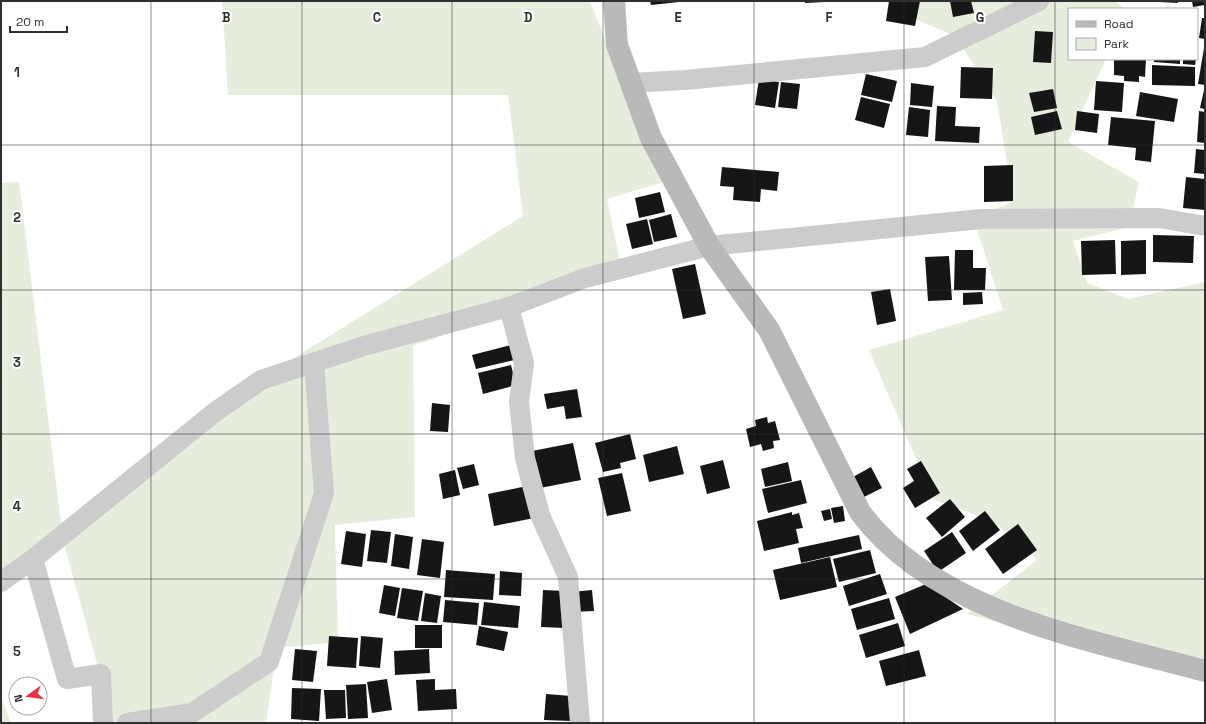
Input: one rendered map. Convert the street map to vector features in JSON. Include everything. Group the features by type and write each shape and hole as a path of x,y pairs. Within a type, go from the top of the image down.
{"street":[{"path":"614,1 617,45 651,138 709,246 769,330 860,512 875,532 909,561 963,595 1044,627 1205,671"},
{"path":"630,83 685,80 925,57 1038,1"},
{"path":"1,582 33,559 215,412 261,380 367,345 509,307 585,278 709,246 981,219 1159,218 1205,226"},
{"path":"509,307 524,363 519,402 525,458 540,515 568,577 580,723"},
{"path":"127,723 192,713 269,662 324,493 314,363"},
{"path":"33,559 67,679 101,674 103,723"}],"green space":[{"path":"222,1 590,1 623,86 677,178 607,199 622,272 413,346 415,517 335,525 338,642 277,648 266,723 185,723 184,716 113,722 63,540 1,590 1,183 19,182 63,539 260,379 523,216 508,95 228,95"},
{"path":"891,1 1115,1 1123,8 1068,8 1068,60 1106,60 1068,142 1139,182 1129,227 1073,241 1087,283 1128,299 1205,282 1205,676 967,614 1037,560 993,521 934,500 869,350 1003,310 973,217 1013,202 997,101 955,36 891,9"},
{"path":"1,698 11,723 1,723"}],"building":[{"path":"650,1 679,1 679,2 651,5"},
{"path":"805,1 825,1 825,2 805,3"},
{"path":"889,1 920,1 915,26 886,21"},
{"path":"950,1 971,1 974,13 953,17"},
{"path":"1178,1 1178,3 1159,2"},
{"path":"1192,1 1205,1 1205,5 1193,7"},
{"path":"1202,18 1205,18 1205,39 1199,38"},
{"path":"1035,31 1053,32 1051,63 1033,62"},
{"path":"1205,48 1205,85 1198,84"},
{"path":"1114,60 1146,60 1145,77 1139,76 1139,82 1124,81 1124,76 1114,75"},
{"path":"1154,60 1180,60 1180,64 1154,62"},
{"path":"1183,60 1196,60 1195,65 1183,64"},
{"path":"1152,65 1195,67 1195,86 1152,85"},
{"path":"961,67 993,68 992,99 960,98"},
{"path":"866,74 897,81 892,102 861,95"},
{"path":"759,79 779,82 775,108 755,105"},
{"path":"1096,81 1124,83 1122,112 1094,110"},
{"path":"781,82 800,84 797,109 778,107"},
{"path":"911,83 934,86 932,107 910,105"},
{"path":"1053,89 1057,108 1034,112 1029,93"},
{"path":"1205,90 1205,109 1200,108"},
{"path":"1140,92 1178,99 1174,122 1136,116"},
{"path":"861,97 890,104 884,128 855,120"},
{"path":"937,106 956,107 955,126 980,127 979,143 935,141"},
{"path":"909,107 930,110 928,137 906,135"},
{"path":"1057,111 1062,129 1035,135 1031,117"},
{"path":"1077,111 1099,114 1097,133 1075,130"},
{"path":"1199,111 1205,112 1205,143 1197,142"},
{"path":"1111,117 1155,121 1151,162 1135,160 1136,148 1108,145"},
{"path":"1196,149 1205,150 1205,174 1194,173"},
{"path":"1013,165 1013,201 984,202 984,166"},
{"path":"722,167 779,172 777,191 761,189 760,202 733,200 734,187 720,186"},
{"path":"1186,177 1205,179 1205,210 1183,208"},
{"path":"660,192 665,212 639,218 635,198"},
{"path":"671,214 677,237 654,242 649,220"},
{"path":"647,219 653,244 632,249 626,224"},
{"path":"1153,235 1194,236 1193,263 1153,262"},
{"path":"1115,240 1116,274 1082,275 1081,241"},
{"path":"1146,240 1146,274 1121,275 1121,241"},
{"path":"955,250 973,250 973,268 986,268 985,290 954,290"},
{"path":"949,256 952,300 928,301 925,257"},
{"path":"695,264 706,314 683,319 672,269"},
{"path":"890,289 896,321 877,325 871,292"},
{"path":"982,292 983,304 963,305 963,293"},
{"path":"515,344 519,359 476,369 472,355"},
{"path":"511,365 516,385 483,394 478,373"},
{"path":"577,389 582,417 566,419 564,406 547,409 544,394"},
{"path":"432,403 450,405 448,432 430,431"},
{"path":"767,417 768,423 775,421 780,440 773,441 774,448 763,451 761,444 750,447 746,429 756,426 755,420"},
{"path":"630,434 636,459 620,463 621,468 603,472 595,443"},
{"path":"573,443 581,480 540,488 532,451"},
{"path":"677,446 684,474 649,482 643,455"},
{"path":"723,460 730,488 707,494 700,466"},
{"path":"921,461 940,493 915,508 903,488 914,481 907,469"},
{"path":"788,462 792,481 765,487 761,469"},
{"path":"474,464 479,485 463,489 457,468"},
{"path":"871,467 882,488 864,497 853,477"},
{"path":"455,470 460,495 443,499 439,474"},
{"path":"622,473 631,511 607,516 598,478"},
{"path":"801,480 807,503 768,513 762,489"},
{"path":"527,486 534,518 494,526 488,494"},
{"path":"950,499 965,517 942,537 926,518"},
{"path":"843,506 845,521 834,523 831,508"},
{"path":"830,509 832,519 824,521 821,511"},
{"path":"985,511 1000,530 973,551 959,531"},
{"path":"792,512 792,515 799,513 803,528 796,529 799,543 764,551 757,521"},
{"path":"1018,524 1037,550 1003,574 985,549"},
{"path":"371,530 391,532 387,563 367,561"},
{"path":"346,531 366,534 362,567 341,564"},
{"path":"952,532 966,553 938,572 924,551"},
{"path":"395,534 413,537 409,569 391,566"},
{"path":"859,535 862,549 801,563 798,548"},
{"path":"422,539 444,542 440,578 417,575"},
{"path":"870,550 876,573 839,582 833,559"},
{"path":"830,557 837,587 780,600 773,570"},
{"path":"446,570 495,574 493,600 444,597"},
{"path":"500,571 522,573 521,596 499,595"},
{"path":"880,574 887,594 849,606 843,586"},
{"path":"926,584 963,609 910,634 895,597"},
{"path":"384,585 400,588 395,616 379,613"},
{"path":"402,588 423,591 418,621 397,618"},
{"path":"543,590 566,591 564,628 541,627"},
{"path":"592,590 594,611 573,612 572,592"},
{"path":"425,593 441,596 437,623 421,621"},
{"path":"889,598 895,619 857,630 851,609"},
{"path":"445,600 479,603 477,625 443,622"},
{"path":"484,602 520,606 518,628 481,625"},
{"path":"898,623 905,646 866,658 859,635"},
{"path":"415,625 442,625 442,648 415,648"},
{"path":"479,626 508,632 504,651 476,645"},
{"path":"329,636 358,638 356,668 327,666"},
{"path":"361,636 383,638 380,668 359,666"},
{"path":"295,649 317,651 313,682 292,680"},
{"path":"429,649 430,673 395,675 394,651"},
{"path":"919,650 926,676 886,686 879,661"},
{"path":"387,679 392,710 372,713 367,682"},
{"path":"435,679 435,690 456,689 457,709 418,711 416,680"},
{"path":"366,684 368,718 348,719 346,685"},
{"path":"292,688 321,689 319,721 291,719"},
{"path":"324,690 345,690 346,718 326,719"},
{"path":"546,694 572,696 571,721 544,720"}]}
